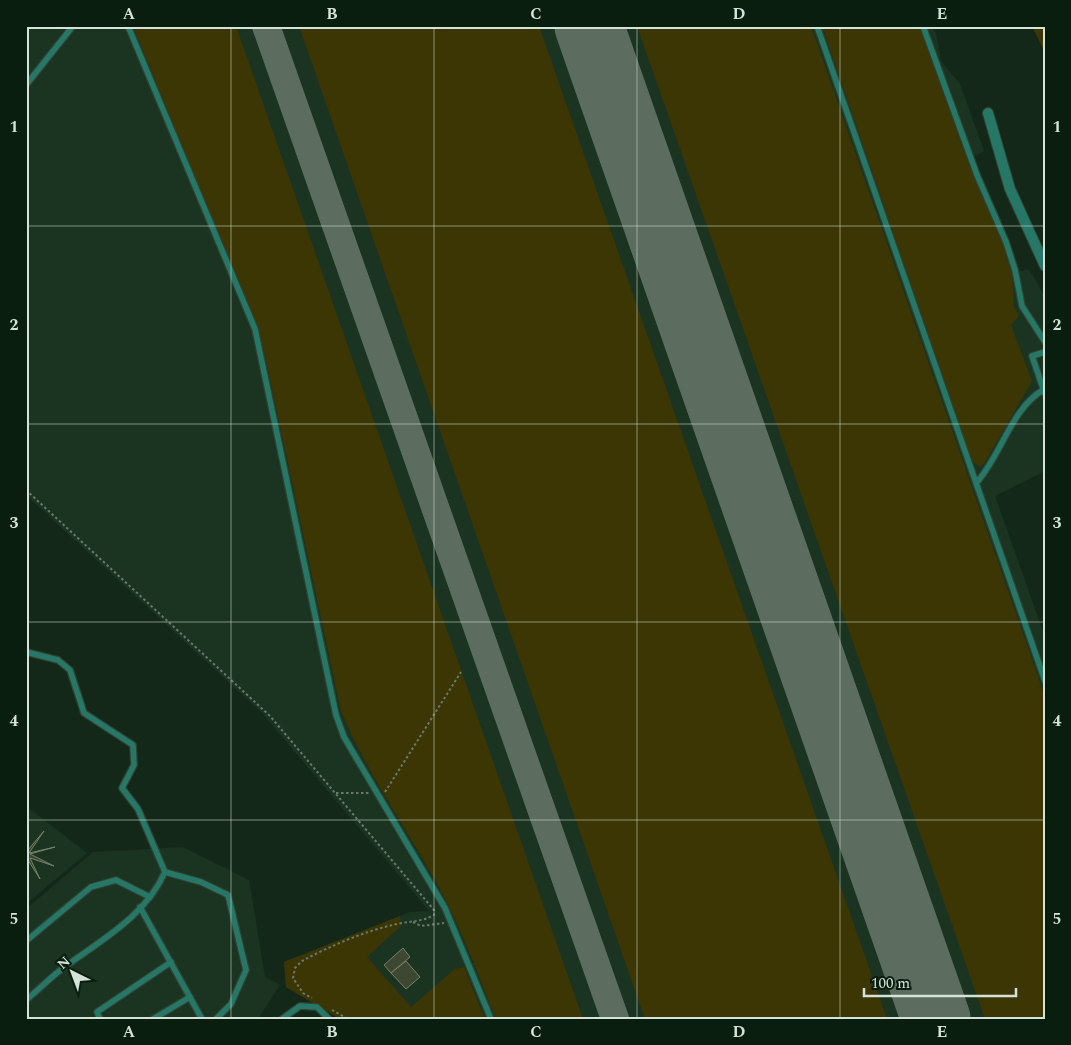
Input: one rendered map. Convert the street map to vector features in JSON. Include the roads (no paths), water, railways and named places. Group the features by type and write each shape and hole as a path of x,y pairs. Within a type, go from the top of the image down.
{"street":[{"path":"988,113 1010,188 1045,266"}],"lane":[{"path":"26,84 73,26"},
{"path":"128,26 255,329 336,715 344,737 445,908 491,1019"},
{"path":"817,26 1045,681"},
{"path":"923,26 932,46 977,175 1006,242 1015,270 1022,306 1045,342"},
{"path":"976,482 988,469 1026,403 1044,392 1032,356 1045,352"},
{"path":"26,652 58,660 70,670 84,713 133,745 134,765 122,788 138,809 165,872 158,888 124,925 58,972 26,1000"},
{"path":"165,872 201,882 228,895 246,970 231,1004 216,1019"},
{"path":"26,941 91,886 116,880 150,897"},
{"path":"140,907 202,1019"},
{"path":"100,1019 97,1012 171,962"},
{"path":"153,1019 190,997"},
{"path":"282,1019 300,1006 317,1007 329,1019"}]}
